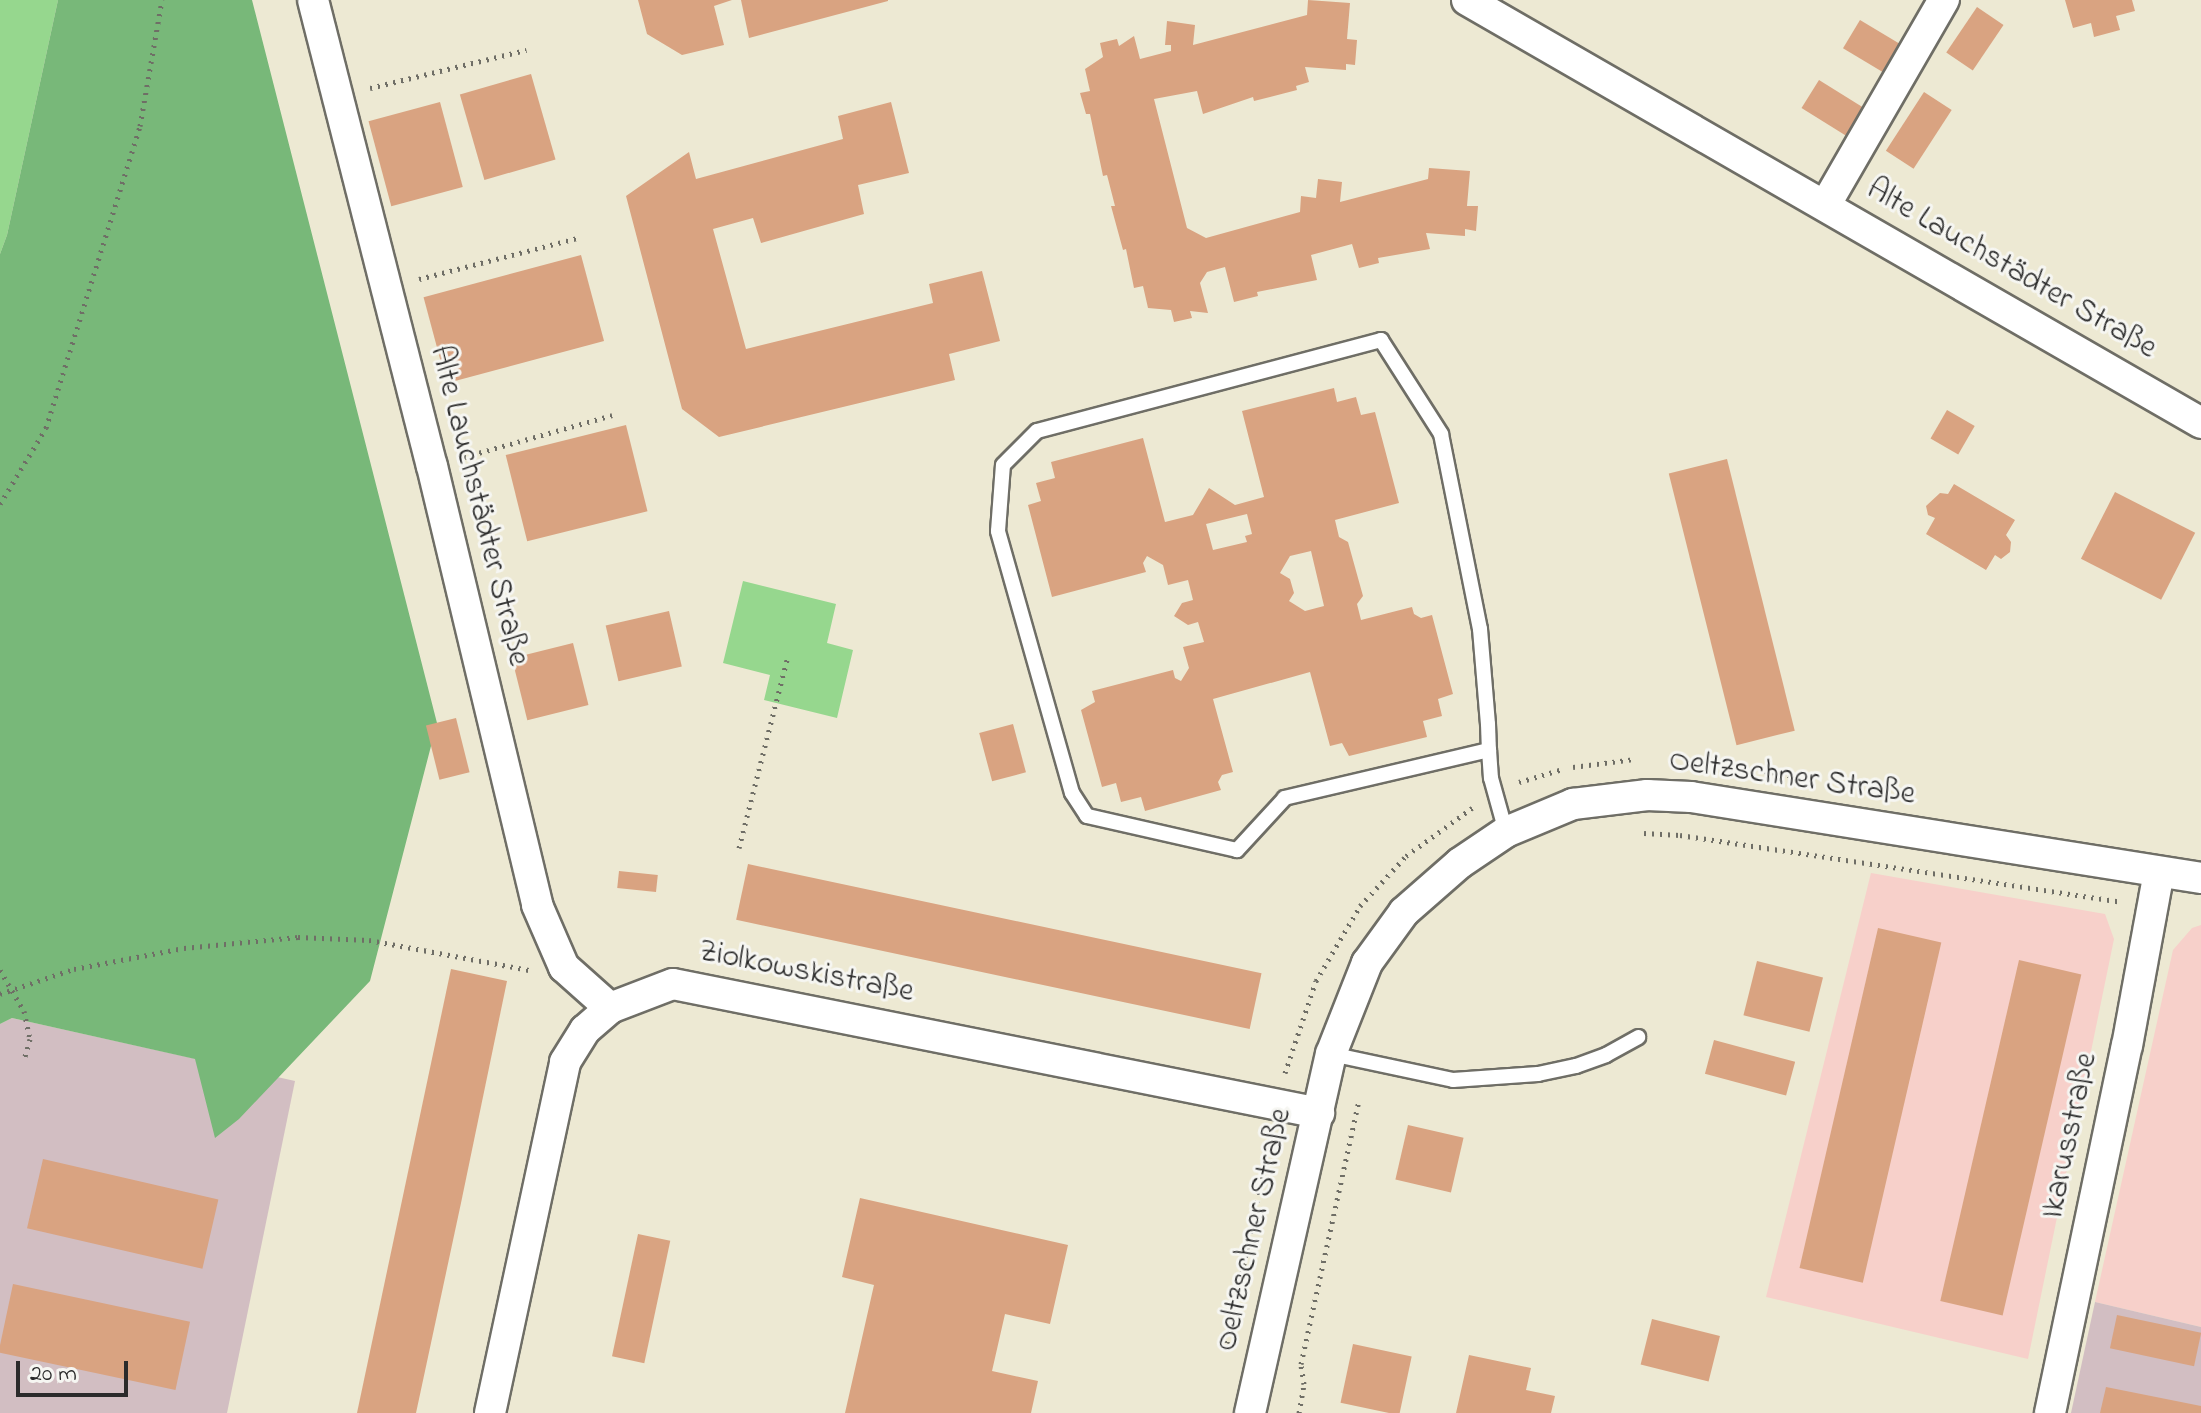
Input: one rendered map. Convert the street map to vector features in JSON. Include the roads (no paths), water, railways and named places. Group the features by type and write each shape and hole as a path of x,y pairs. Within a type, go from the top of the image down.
{"street":[{"name":"Alte Lauchstädter Straße","path":"313,0 432,466 537,905 564,967 610,1008"},
{"name":"Alte Lauchstädter Straße","path":"1467,0 1826,204 2201,423"},
{"name":"Alte Lauchstädter Straße","path":"1826,204 1944,0"},
{"name":"Oeltzschner Straße","path":"1255,1412 1331,1054 1367,963 1404,912 1460,863 1506,832 1573,804 1647,795 1676,796 2201,878"},
{"name":"Ikarusstraße","path":"2050,1413 2159,872"},
{"name":"Ziolkowskistraße","path":"490,1413 565,1062 585,1030 610,1008 673,984 1319,1113"}],"lane":[{"path":"1489,750 1285,798 1237,850 1087,816 1072,793 998,531 1003,465 1037,431 1381,340 1441,434 1480,629 1489,750 1495,794 1506,832"},
{"path":"1331,1054 1453,1080 1538,1074 1576,1066 1638,1037"}]}
